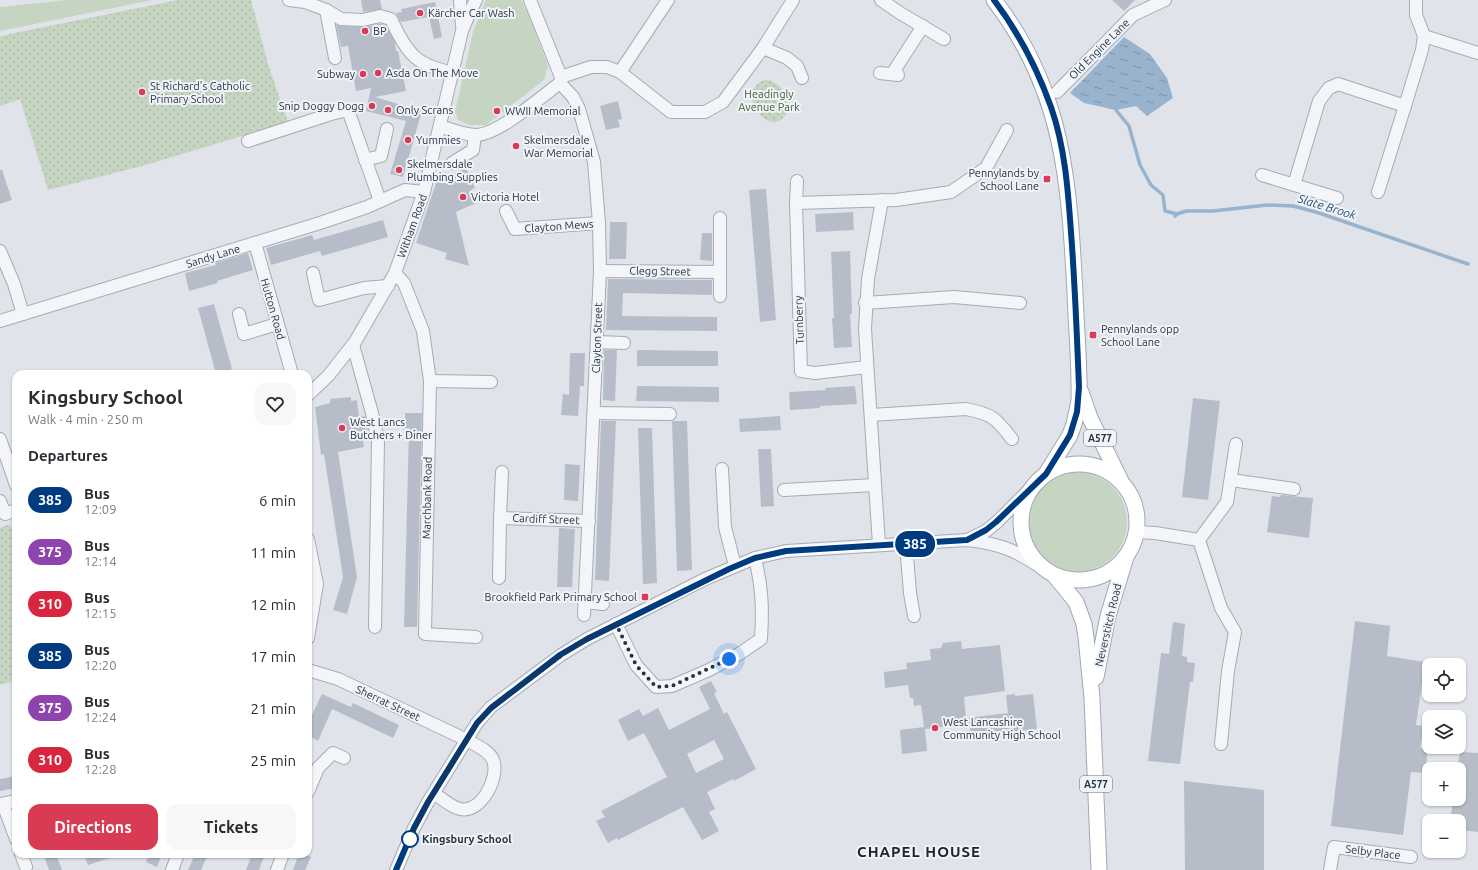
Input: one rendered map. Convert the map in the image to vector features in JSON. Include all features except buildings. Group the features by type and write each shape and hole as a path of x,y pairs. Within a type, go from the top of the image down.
{"main road":[{"name":"A577","path":"994,0 1008,18 1034,63 1051,108 1057,129 1069,197 1079,387 1077,412 1070,435 1046,474 1034,485 1024,501 1020,520 1023,540 1032,557 1050,573 1070,580 1087,580 1103,575 1116,566 1127,554 1133,543 1136,532 1136,516 1132,500 1090,418 1079,387"},
{"name":"A577","path":"1046,474 1062,467 1079,464 1096,467 1112,474 1124,486"},
{"name":"Neverstitch Road","path":"1092,698 1108,616 1115,589 1127,554"},
{"name":"Neverstitch Road","path":"1050,573 1076,602 1081,612 1086,638 1092,698 1099,870"}],"street":[{"path":"289,0 304,2 326,10 341,19 363,20 380,16 391,19 399,36 415,57 436,68 453,73"},
{"name":"Witham Road","path":"460,0 462,31"},
{"name":"Witham Road","path":"312,391 328,376 353,345 395,273 424,192 441,127 462,31 476,0"},
{"path":"530,0 561,80"},
{"path":"620,72 668,0"},
{"path":"441,127 475,135 491,131 502,125 561,80 591,67 607,67 620,72 671,112 705,112 723,102 764,48 793,0"},
{"path":"881,0 944,39"},
{"name":"Old Engine Lane","path":"1057,92 1133,15 1165,0"},
{"path":"1378,192 1422,50 1424,36 1416,15 1416,0"},
{"path":"326,10 335,58"},
{"path":"890,74 923,26"},
{"path":"1424,36 1478,53"},
{"path":"764,48 787,58 797,66 802,80"},
{"name":"Clayton Street","path":"561,80 573,97 579,109 594,162 599,223 600,270 584,615"},
{"path":"1294,185 1319,101 1329,88 1338,84 1405,106"},
{"path":"248,141 331,114 348,110 380,201"},
{"path":"366,160 380,156 387,129"},
{"path":"796,203 896,200 951,192 986,168 1007,130"},
{"path":"452,163 473,150 475,135"},
{"path":"1262,175 1337,198"},
{"name":"Turnberry","path":"797,181 796,203 801,371 815,373 867,367"},
{"name":"Sandy Lane","path":"0,321 320,223 380,201 404,190 424,192"},
{"path":"879,545 867,367 865,303 882,200"},
{"name":"Clayton Mews","path":"506,211 515,229 599,223"},
{"path":"720,218 720,296"},
{"name":"Hutton Road","path":"255,243 291,370"},
{"path":"0,251 14,284 23,314"},
{"name":"Clegg Street","path":"600,270 720,272"},
{"path":"313,273 319,300 364,288 388,286"},
{"name":"Marchbank Road","path":"395,273 404,283 423,332 430,381 425,634 476,637"},
{"path":"865,303 954,297 1020,303"},
{"path":"239,314 244,334 278,324"},
{"path":"597,342 624,342"},
{"path":"353,345 372,413 378,441 375,627"},
{"path":"430,381 491,382"},
{"path":"871,415 966,409 992,416 1000,423 1012,439"},
{"path":"594,413 670,414"},
{"path":"0,439 12,474"},
{"path":"1200,540 1227,502 1236,444"},
{"path":"722,469 725,527 735,566"},
{"name":"Cardiff Street","path":"502,472 500,518 589,521"},
{"path":"1231,480 1294,489"},
{"path":"967,540 986,530 996,522 1034,485"},
{"path":"784,490 875,486"},
{"path":"0,501 5,514 12,511"},
{"path":"499,578 500,518"},
{"path":"1136,532 1155,533 1200,540"},
{"path":"396,870 414,828 434,793 477,723 491,708 506,695 577,644 705,579 755,558 786,551 967,540 990,542 1004,547 1030,560 1050,573"},
{"path":"1200,540 1221,608 1235,632 1228,671 1221,744"},
{"path":"906,544 910,593 914,616"},
{"path":"616,624 636,665 656,687 672,686 709,670 740,654 761,639 763,610 761,582 755,558"},
{"path":"312,594 313,583"},
{"path":"584,602 603,604"},
{"name":"Sherrat Street","path":"312,671 338,679 466,740 480,747 492,759 495,767 494,778 488,792 476,804 468,809 460,809 434,793"},
{"path":"312,782 318,768 334,753 344,758"},
{"path":"12,802 2,804 12,829"},
{"name":"Selby Place","path":"1330,870 1334,847 1411,857"},
{"path":"23,858 26,867"},
{"path":"172,870 176,858"},
{"path":"277,870 282,858"}],"green space":[{"path":"67,0 153,0 0,31 0,7"},
{"name":"St Richard's Catholic Primary School","path":"178,0 251,0 268,64 288,122 142,166 48,190 20,99 0,106 0,36"},
{"path":"486,0 521,0 529,15 548,66 544,80 486,125 469,125 458,120 455,112 473,32"},
{"name":"Headingly Avenue Park","path":"764,80 773,82 780,87 787,99 788,106 786,113 783,118 776,122 769,121 762,117 756,110 753,102 752,93 756,86"},
{"path":"1077,472 1096,476 1112,487 1123,503 1127,522 1123,541 1112,557 1096,568 1077,572 1058,568 1042,557 1031,541 1027,522 1031,503 1042,487 1058,476"},
{"path":"10,524 12,530 12,681 0,685 0,528"}],"water":[{"path":"1124,37 1150,54 1167,78 1173,98 1147,116 1136,106 1116,110 1084,103 1070,93"}],"waterway":[{"path":"1116,110 1129,126 1140,165 1151,185 1163,195 1165,211 1177,214"},
{"name":"Slate Brook","path":"1175,216 1186,211 1213,211 1267,205 1293,206 1316,212 1468,264"}],"bus line":[{"name":"385","path":"396,870 423,811 477,723 506,695 577,644 705,579 750,560 769,554 786,551 967,540 986,530 996,522 1046,474 1070,435 1079,401 1069,197 1057,129 1051,108 1034,63 1008,18 994,0"}],"place":[{"name":"Kärcher Car Wash","path":"420,13"},
{"name":"BP","path":"365,31"},
{"name":"Asda On The Move","path":"378,73"},
{"name":"Subway","path":"363,74"},
{"name":"St Richard's Catholic Primary School","path":"142,92"},
{"name":"Snip Doggy Dogg","path":"372,106"},
{"name":"Only Scrans","path":"388,110"},
{"name":"WWII Memorial","path":"497,111"},
{"name":"Yummies","path":"408,140"},
{"name":"Skelmersdale War Memorial","path":"516,146"},
{"name":"Skelmersdale Plumbing Supplies","path":"399,170"},
{"name":"Pennylands by School Lane","path":"1047,179"},
{"name":"Victoria Hotel","path":"463,197"},
{"name":"Pennylands opp School Lane","path":"1093,335"},
{"name":"West Lancs Butchers + Diner","path":"342,428"},
{"name":"Brookfield Park Primary School","path":"645,597"},
{"name":"West Lancashire Community High School","path":"935,728"},
{"name":"Kingsbury School","path":"410,839"}],"district":[{"name":"CHAPEL HOUSE","path":"919,852"}],"route":[{"path":"410,839 409,841 423,811 477,723 506,695 577,644 616,624 636,665 656,687 672,686 709,670 729,659"}]}
